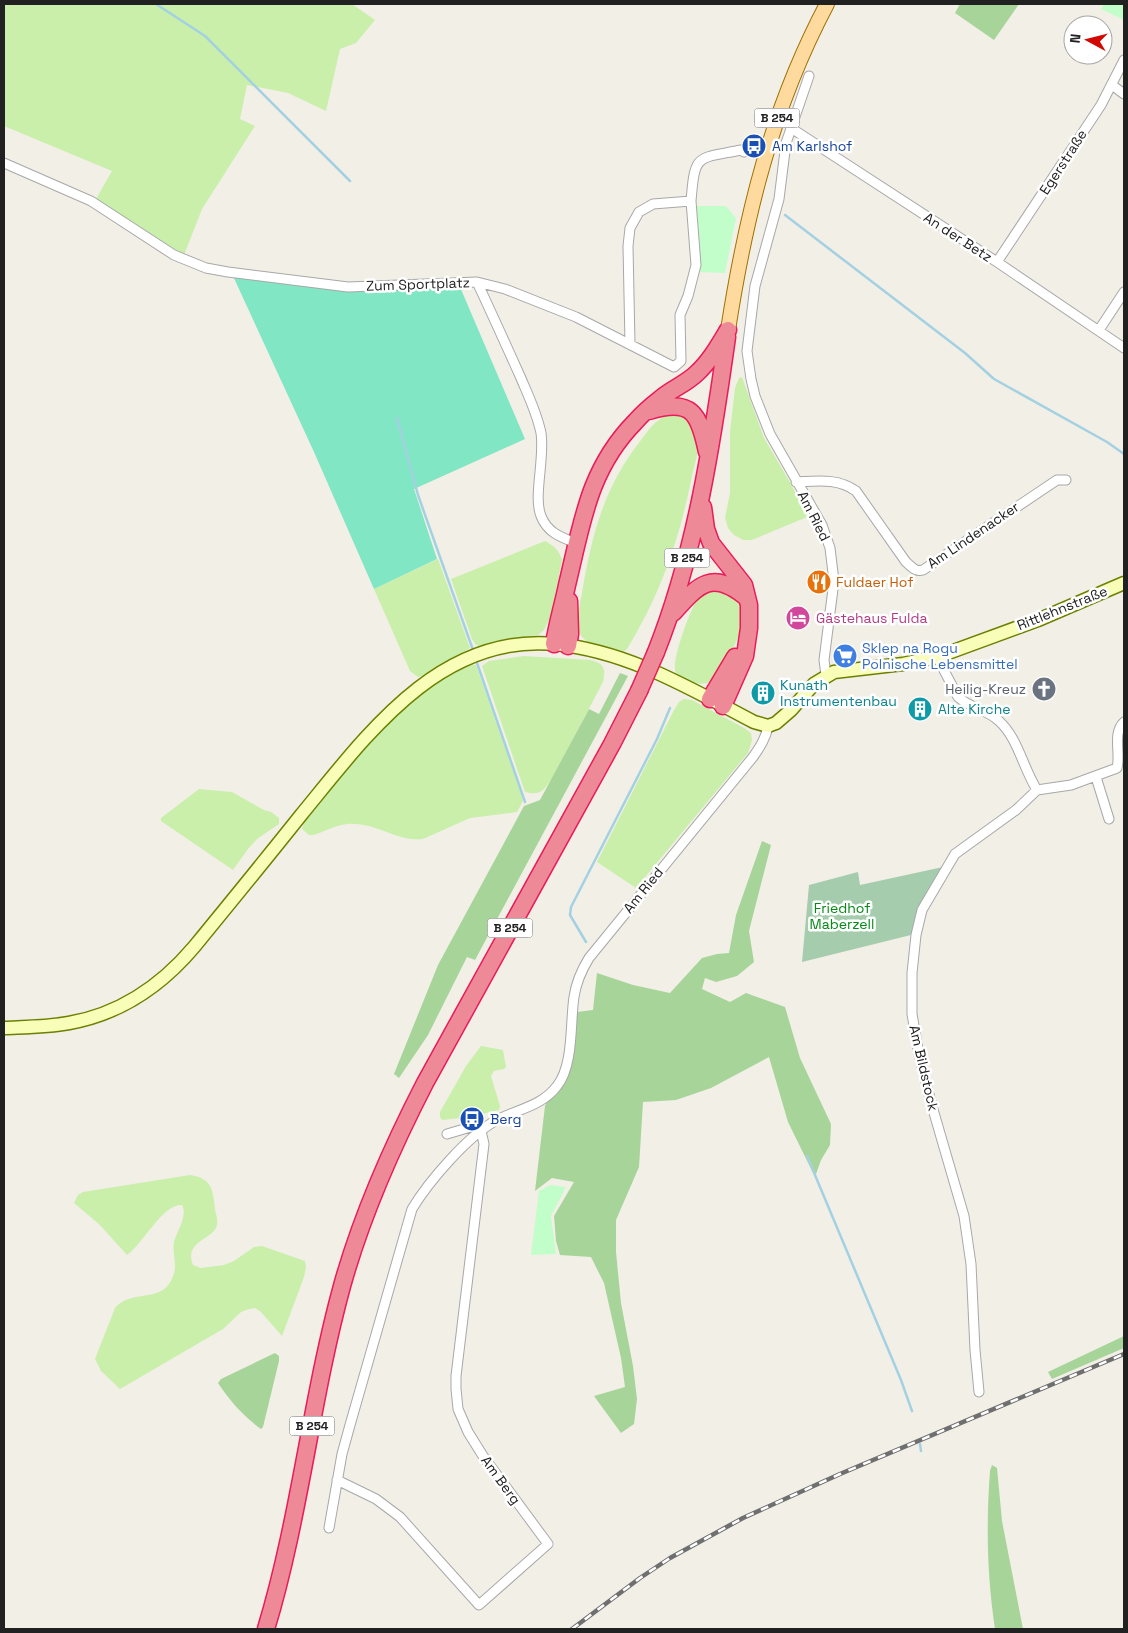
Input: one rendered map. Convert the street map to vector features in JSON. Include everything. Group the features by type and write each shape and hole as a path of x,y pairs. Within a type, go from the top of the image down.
{"highway":[{"path":"561,645 561,607 576,543 586,505 604,464 628,429 660,398 699,372 728,330"},
{"name":"B 254","path":"266,1629 292,1523 332,1325 353,1249 373,1194 396,1140 425,1083 608,752 639,691 656,652 683,573 702,497 728,330"},
{"path":"647,411 670,406 684,408 690,412 700,424 709,460"},
{"path":"702,497 708,536 716,551 744,585 750,616 745,656 716,702"},
{"path":"669,618 698,588 711,582 724,583 731,586 747,598"}],"main road":[{"name":"B 254","path":"728,330 743,239 764,159 792,79 827,4"}],"street":[{"name":"Egerstraße","path":"997,262 1072,149 1112,85 1124,60"},
{"name":"Am Ried","path":"809,76 791,128 784,156 779,199 755,286 747,351 751,379 770,434 822,525 830,548 834,581 824,660 826,675"},
{"path":"1112,85 1124,94"},
{"name":"An der Betz","path":"791,128 997,262 1124,348"},
{"path":"630,344 628,246 630,228 639,212 653,204 691,201 694,170 698,162 706,157 741,150 744,152"},
{"name":"Zum Sportplatz","path":"4,162 91,201 174,255 206,268 348,286 478,282 505,289 576,318 674,367 681,361 680,315 688,296 696,265 691,201"},
{"path":"478,282 538,419 542,448 539,489 540,514 551,532 576,543"},
{"path":"1099,330 1124,292"},
{"name":"Am Lindenacker","path":"796,482 827,481 842,483 856,491 906,562 914,570 918,571 923,570 1057,480 1066,480"},
{"name":"Rittlehnstraße","path":"826,675 844,670 891,666 937,657 1038,620 1124,583"},
{"path":"4,1028 45,1026 88,1019 124,1005 143,994 178,966 361,743 398,704 436,675 473,656 521,644 561,645 599,652 633,662 662,674 754,722 768,726 776,723 791,710 814,684 826,675"},
{"path":"937,657 958,697 970,706 997,719 1007,729 1037,790 1067,786 1117,768 1119,761 1118,732 1124,722"},
{"name":"Am Ried","path":"481,1131 497,1120 529,1108 542,1100 559,1084 567,1060 577,983 589,958 753,757 766,735 768,726"},
{"path":"1096,777 1109,820"},
{"name":"Am Bildstock","path":"979,1392 971,1264 964,1216 919,1055 912,1014 912,972 916,935 922,910 955,854 1016,810 1037,790"},
{"path":"330,1528 350,1425 412,1209 444,1168 481,1131 474,1126 447,1134"},
{"name":"Am Berg","path":"338,1480 376,1499 400,1517 479,1605 548,1544 483,1456 468,1432 456,1400 456,1376 484,1144 481,1131"}],"green space":[{"path":"4,4 352,4 375,20 356,43 340,49 326,111 288,93 247,85 240,119 255,126 202,209 184,255 96,199 112,171 4,126"},
{"path":"960,4 1019,4 994,40 955,13"},
{"path":"1104,4 1124,4 1124,20 1101,9"},
{"path":"696,206 726,206 736,218 725,273 698,272"},
{"path":"233,276 352,291 460,287 525,439 414,489 437,559 374,589 314,452"},
{"path":"742,377 764,438 791,484 807,517 752,540 743,540 734,535 728,528 725,518 730,493 730,432 735,388 739,378"},
{"path":"675,413 688,418 698,447 674,547 649,609 627,649 622,653 602,648 591,644 583,638 578,628 579,606 596,528 609,492 629,457 655,423 664,416"},
{"path":"545,541 556,549 562,560 551,616 544,630 538,635 480,646 476,645 472,639 451,579"},
{"path":"438,559 470,648 423,676 418,677 410,671 374,589"},
{"path":"711,590 724,590 736,598 740,606 742,623 737,640 716,676 711,681 700,684 687,681 675,672 675,663 687,621 702,594"},
{"path":"524,656 590,660 601,665 604,670 603,682 552,778 542,791 535,793 525,792 482,666 489,661"},
{"path":"471,664 476,665 521,793 523,801 517,812 470,818 423,839 404,838 376,828 357,824 338,826 313,835 309,835 302,829 306,817 392,715 439,680"},
{"path":"620,673 628,676 475,960 467,957 428,1035 399,1078 394,1074 438,965 524,806 540,800 589,709 599,714"},
{"path":"684,699 692,700 744,728 751,733 752,740 748,753 636,888 597,862 673,712 679,702"},
{"path":"199,789 232,792 279,818 279,824 257,839 233,870 161,821 161,818"},
{"path":"762,841 771,845 749,931 754,962 737,976 716,982 705,978 702,989 730,1002 746,993 785,1007 800,1058 831,1124 830,1145 821,1160 815,1177 788,1122 769,1057 711,1088 676,1100 643,1102 639,1167 616,1220 616,1252 621,1303 637,1399 634,1424 621,1433 594,1396 625,1387 621,1358 604,1283 591,1257 560,1255 556,1241 554,1216 574,1182 552,1178 535,1191 545,1106 570,1057 577,1012 593,1010 597,973 633,985 670,993 702,958 729,953 736,915"},
{"name":"Friedhof Maberzell","path":"943,867 918,911 911,935 802,962 809,885 858,872 860,885"},
{"path":"481,1046 503,1050 506,1067 494,1071 491,1076 500,1106 499,1110 469,1117 442,1120 440,1112 466,1066"},
{"path":"190,1175 203,1179 210,1186 217,1221 217,1226 213,1232 194,1247 191,1258 193,1265 201,1268 224,1265 234,1261 254,1247 262,1246 305,1261 304,1277 282,1336 261,1312 255,1308 249,1309 241,1312 223,1329 120,1389 101,1371 95,1359 115,1308 131,1298 156,1293 170,1283 175,1269 174,1242 183,1219 184,1209 182,1205 168,1210 127,1255 100,1225 74,1203 78,1195 83,1192"},
{"path":"550,1185 566,1187 551,1216 556,1254 531,1255 539,1191"},
{"path":"1124,1336 1124,1348 1052,1379 1048,1372"},
{"path":"275,1353 279,1356 279,1361 261,1429 237,1408 218,1383 221,1379"},
{"path":"992,1465 997,1468 1002,1521 1023,1629 995,1629 988,1550 989,1491"}],"waterway":[{"path":"156,4 205,36 350,181"},
{"path":"785,215 965,353 994,379 1107,442 1124,454"},
{"path":"397,418 418,495 473,650"},
{"path":"477,663 525,802"},
{"path":"586,942 570,915 571,907 657,739 670,708"},
{"path":"807,1156 901,1380 912,1411"},
{"path":"920,1444 921,1451"}],"railway":[{"path":"572,1629 670,1558 743,1518 840,1474 1124,1354"}],"place":[{"name":"Am Karlshof","path":"754,146"},
{"name":"Fuldaer Hof","path":"819,582"},
{"name":"Gästehaus Fulda","path":"798,618"},
{"name":"Sklep na Rogu Polnische Lebensmittel","path":"845,656"},
{"name":"Heilig-Kreuz","path":"1044,689"},
{"name":"Kunath Instrumentenbau","path":"763,693"},
{"name":"Alte Kirche","path":"920,709"},
{"name":"Berg","path":"472,1119"}]}
